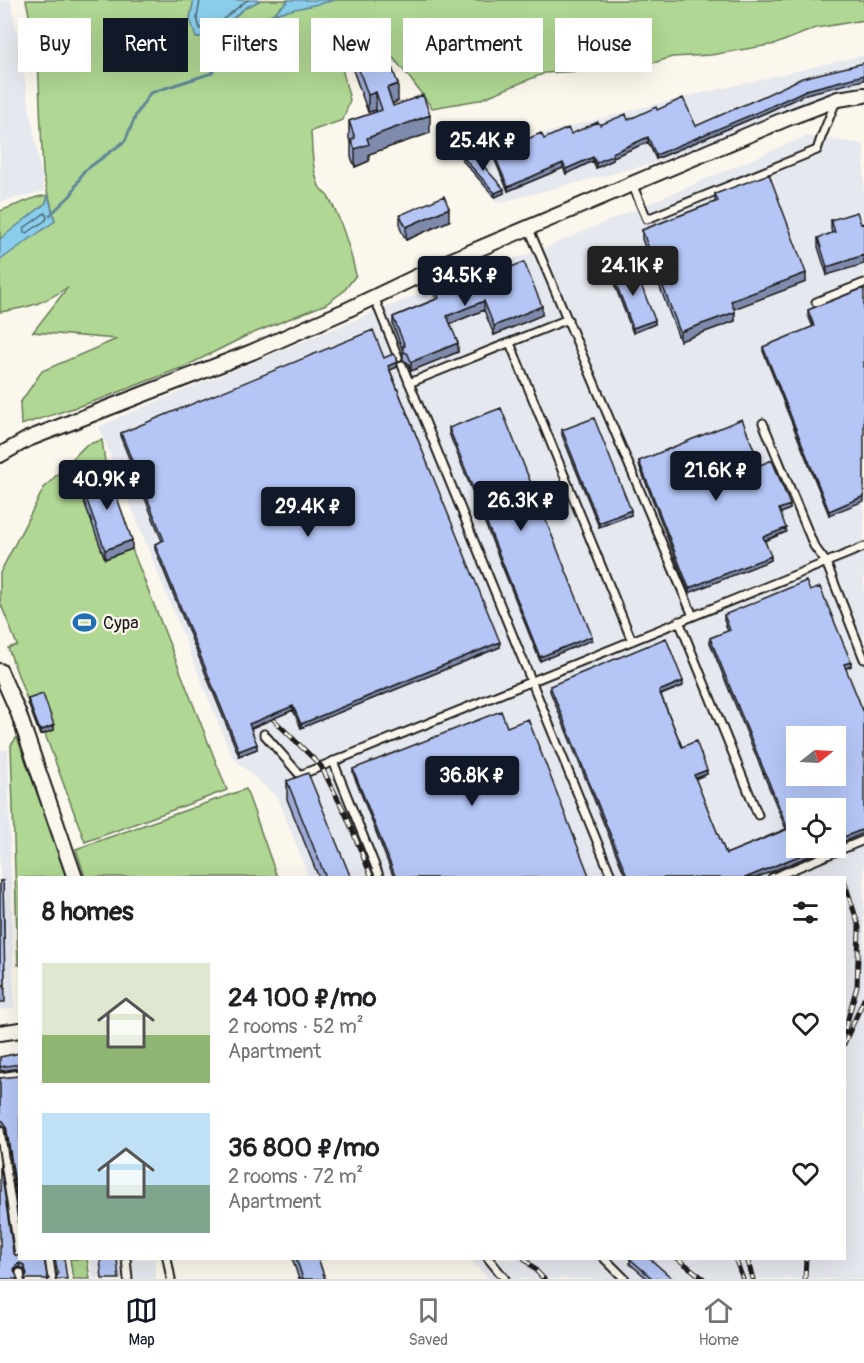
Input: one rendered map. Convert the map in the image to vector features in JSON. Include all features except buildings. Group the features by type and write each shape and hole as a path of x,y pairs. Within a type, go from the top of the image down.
{"street":[{"path":"0,454 28,439 252,351 445,263 788,118 838,99 864,95"},
{"path":"0,671 18,712 74,876"},
{"path":"0,1033 18,1030"}],"lane":[{"path":"632,184 647,219 818,150 832,109 838,99"},
{"path":"529,229 693,616"},
{"path":"816,302 864,283"},
{"path":"374,297 398,357"},
{"path":"409,383 568,320"},
{"path":"510,343 632,641"},
{"path":"402,365 611,876"},
{"path":"763,423 814,546 826,562 864,659"},
{"path":"264,734 300,775 864,547"},
{"path":"680,621 758,815"},
{"path":"333,761 379,876"},
{"path":"777,876 864,840"},
{"path":"0,1077 18,1074"},
{"path":"0,1130 18,1255"},
{"path":"49,1260 52,1279"},
{"path":"126,1260 128,1279"},
{"path":"166,1260 171,1279"},
{"path":"490,1260 505,1279"},
{"path":"606,1260 625,1279"}],"shaded area":[{"path":"0,0 11,0 18,41 18,72 23,72 44,191 0,202"},
{"path":"864,55 864,84 655,163 497,203 457,156 644,107"},
{"path":"806,136 864,144 864,1279 489,1279 471,1260 846,1260 846,876 309,876 278,798 232,757 99,427 469,273 538,251"},
{"path":"0,749 8,749 14,1008 0,1010"},
{"path":"90,1260 154,1260 156,1279 93,1279"}],"green space":[{"path":"26,0 194,0 190,18 200,24 200,72 299,72 299,18 233,18 245,8 261,0 289,0 274,13 336,0 864,0 864,20 816,28 776,44 711,55 672,57 652,63 652,18 555,18 555,72 564,72 545,73 479,100 432,108 405,72 543,72 543,18 403,18 403,70 391,55 391,18 311,18 311,72 343,72 350,100 343,120 311,131 317,179 320,188 329,198 339,218 356,275 344,291 326,304 246,336 186,366 101,399 21,425 20,403 42,371 117,339 33,332 68,287 36,304 0,312 0,259 55,221 49,196 46,203 0,240 0,211 48,195 43,174 39,72 91,72 91,18 30,18"},
{"name":"Сура","path":"102,440 108,483 114,485 119,496 114,498 132,549 227,790 85,842 45,734 40,735 8,648 17,645 0,602 0,573 44,488 86,445"},
{"path":"17,737 67,876 18,876 18,965 11,745"},
{"path":"246,789 277,876 85,876 76,849"},
{"path":"70,1260 87,1260 90,1279 73,1279"}],"water":[{"path":"194,0 261,0 245,8 233,18 200,18 200,37 196,38 190,18"},
{"path":"289,0 336,0 273,14"},
{"path":"48,195 55,221 0,260 0,239 46,203"}],"waterway":[{"path":"50,215 71,195 83,172 125,141 136,115 150,93 212,73 225,54 231,33 262,21 273,14"}],"railway":[{"path":"273,719 321,766 346,815 371,876"},
{"path":"846,886 859,927 857,986 846,1026"},
{"path":"846,1040 864,999"},
{"path":"526,1260 544,1279"},
{"path":"680,1260 704,1279"},
{"path":"736,1260 743,1279"},
{"path":"748,1260 753,1279"},
{"path":"805,1279 806,1260"}],"place":[{"name":"Сура","path":"85,623"}]}
